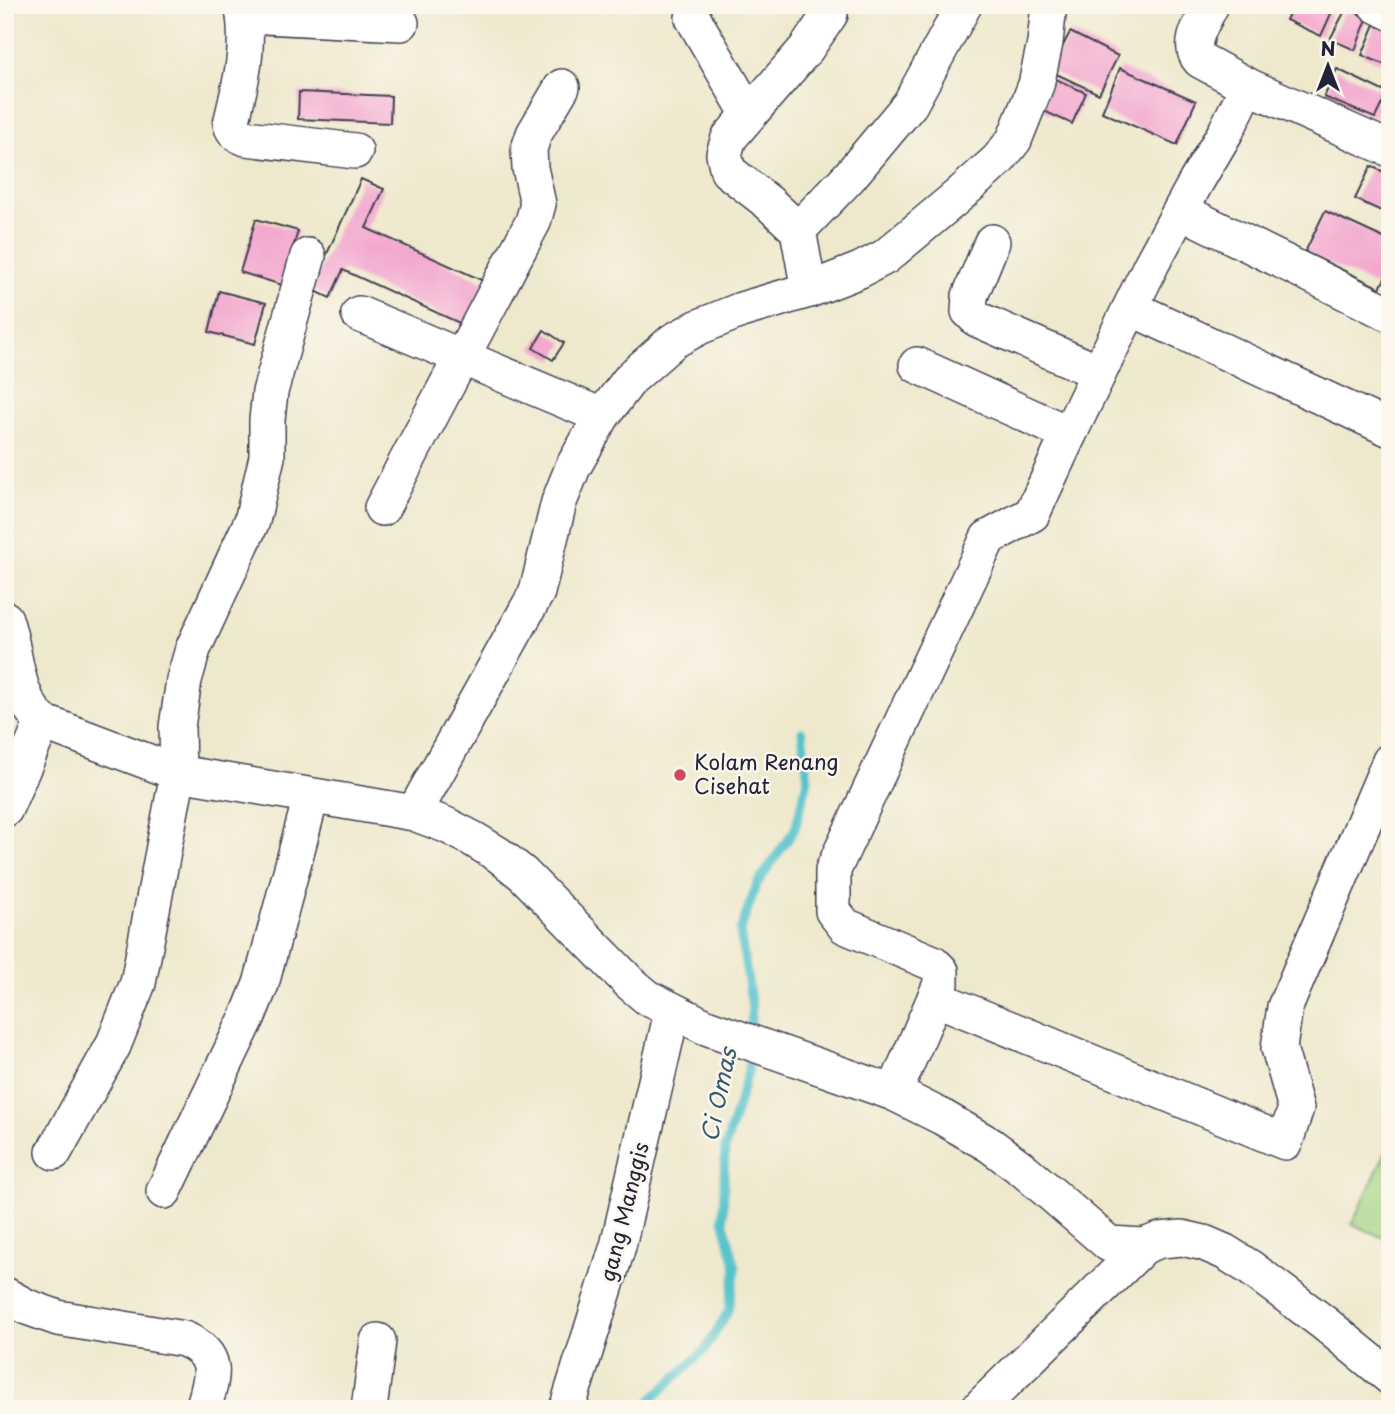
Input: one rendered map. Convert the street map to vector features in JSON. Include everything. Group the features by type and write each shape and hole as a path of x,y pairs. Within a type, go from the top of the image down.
{"street":[{"path":"798,230 849,177 910,104 964,5"},
{"path":"414,813 537,592 559,502 573,467 602,416 631,378 673,341 699,327 741,310 808,290 860,270 885,257 968,187 1014,140 1036,85 1045,43 1049,5"},
{"path":"1211,5 1195,40 1195,54 1200,60 1248,86 1390,149"},
{"path":"1376,5 1390,12"},
{"path":"808,290 798,230 728,171 724,154 729,138 806,49 829,8"},
{"path":"355,151 246,138 232,129 246,61 247,38 243,10 401,23"},
{"path":"693,18 748,113"},
{"path":"894,1093 942,984 942,971 933,963 845,926 833,911 833,870 988,538 1032,514 1130,308 1248,86"},
{"path":"382,508 533,222 538,204 530,169 529,149 534,134 562,87"},
{"path":"1181,211 1390,314"},
{"path":"992,242 970,296 969,311 977,319 1098,372"},
{"path":"54,1152 113,1046 138,983 178,773 177,727 184,680 192,649 253,521 267,457 270,392 308,256"},
{"path":"1130,308 1390,429"},
{"path":"359,314 602,416"},
{"path":"917,365 1069,434"},
{"path":"5,619 22,690 28,705 43,722 178,773 414,813 446,825 499,855 546,895 629,982 648,998 706,1027 894,1093 990,1145 1025,1171 1110,1244 1144,1246"},
{"path":"5,808 43,722"},
{"path":"935,998 1284,1142 1296,1108 1279,1048 1284,1007 1390,761"},
{"path":"164,1191 261,984 312,797"},
{"name":"gang Manggis","path":"567,1409 618,1247 672,1012"},
{"path":"978,1409 1144,1246 1160,1240 1182,1238 1204,1243 1250,1267 1390,1377"},
{"path":"5,1295 27,1307 58,1318 184,1339 201,1347 211,1362 211,1384 203,1409"},
{"path":"369,1409 378,1342"}],"green space":[{"path":"1390,1143 1390,1238 1388,1240 1352,1224"}],"building":[{"path":"1293,5 1335,5 1321,36 1286,20"},
{"path":"1347,7 1367,19 1355,50 1330,39"},
{"path":"1376,22 1390,28 1390,67 1362,55"},
{"path":"1070,32 1118,56 1099,94 1050,71"},
{"path":"1120,68 1196,101 1177,145 1102,112"},
{"path":"1337,69 1387,93 1375,118 1324,97"},
{"path":"1045,74 1086,93 1072,124 1031,105"},
{"path":"299,92 391,96 390,123 298,119"},
{"path":"1371,166 1390,175 1390,215 1355,199"},
{"path":"361,179 384,189 366,228 486,282 466,326 343,270 330,298 311,289"},
{"path":"1325,211 1390,241 1390,269 1380,288 1305,252"},
{"path":"256,219 298,231 282,285 240,272"},
{"path":"219,291 266,303 255,344 209,332"},
{"path":"544,330 564,343 553,360 533,348"}],"waterway":[{"name":"Ci Omas","path":"750,1035 752,1007 740,931 757,884 795,829 808,780 802,732"},
{"name":"Ci Omas","path":"646,1409 651,1400 705,1350 729,1310 736,1268 723,1219 725,1148 748,1072 749,1049"}],"place":[{"name":"Kolam Renang Cisehat","path":"680,775"}]}
